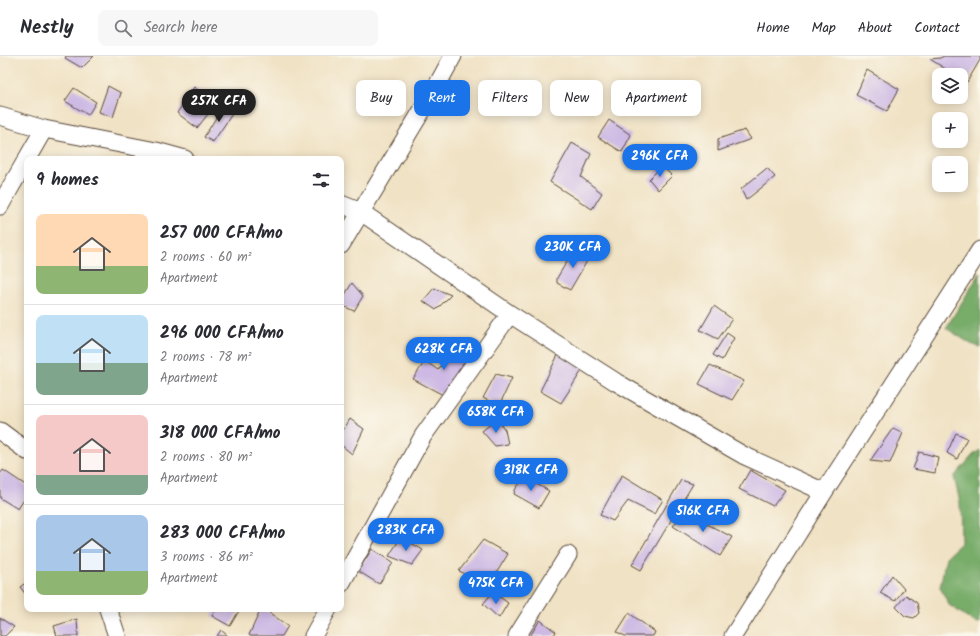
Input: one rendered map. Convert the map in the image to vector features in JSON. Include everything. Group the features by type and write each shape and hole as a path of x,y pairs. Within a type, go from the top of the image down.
{"street":[{"path":"344,240 435,89 453,56"},
{"path":"0,116 44,129 156,151 174,156"},
{"path":"28,156 44,129"},
{"path":"0,206 24,163"},
{"path":"344,205 361,212 510,314 616,382 744,455 824,492"},
{"path":"733,636 980,250"},
{"path":"344,579 423,436 510,314"},
{"path":"0,431 24,448"},
{"path":"517,636 568,555"},
{"path":"109,612 116,636"},
{"path":"313,636 326,612"}],"green space":[{"path":"980,273 980,347 971,344 946,328"},
{"path":"980,450 980,622 976,623 949,605 940,587 946,557 961,543 960,502 954,477 973,455"}],"building":[{"path":"66,56 94,56 82,68 65,58"},
{"path":"944,56 980,56 980,60 968,80 968,68 944,68 930,59"},
{"path":"867,70 899,89 887,111 856,95"},
{"path":"108,86 121,93 113,117 99,112"},
{"path":"194,87 216,104 197,128 177,113"},
{"path":"74,88 96,102 88,115 65,101"},
{"path":"224,105 234,111 213,142 204,137"},
{"path":"609,120 631,135 622,152 598,137"},
{"path":"745,130 751,139 718,151 718,139"},
{"path":"572,143 591,154 581,177 602,193 592,209 550,182"},
{"path":"662,166 672,176 658,190 649,179"},
{"path":"767,168 775,177 746,200 741,189"},
{"path":"575,248 590,256 570,290 557,283 557,278"},
{"path":"352,283 363,296 354,311 344,306 344,296"},
{"path":"434,288 451,295 436,310 423,301"},
{"path":"714,306 732,319 718,339 700,330"},
{"path":"727,333 734,338 722,360 713,355"},
{"path":"456,344 472,354 445,396 413,379 425,361 438,370"},
{"path":"559,353 583,369 561,403 540,391"},
{"path":"710,365 744,381 732,400 699,384"},
{"path":"496,374 512,378 499,406 483,398"},
{"path":"350,419 364,429 352,454 344,447 344,429"},
{"path":"497,419 505,430 508,444 495,446 482,431"},
{"path":"893,428 903,433 890,463 870,461"},
{"path":"956,433 967,438 957,459 947,453"},
{"path":"919,452 938,457 935,473 913,469"},
{"path":"3,470 24,484 24,500 18,509 0,498 0,474"},
{"path":"750,470 785,490 773,506 739,489"},
{"path":"622,475 663,500 654,514 628,501 613,521 600,515"},
{"path":"524,477 549,491 539,508 514,494"},
{"path":"681,480 693,484 641,570 632,565"},
{"path":"684,512 732,537 720,556 673,526"},
{"path":"401,537 423,550 412,565 389,556"},
{"path":"483,540 508,554 489,585 459,571"},
{"path":"372,549 393,563 379,584 358,571"},
{"path":"892,575 904,589 895,601 880,593"},
{"path":"24,584 24,592 20,587"},
{"path":"493,592 508,603 499,618 483,604"},
{"path":"906,595 917,603 919,613 914,618 905,616 896,607"},
{"path":"214,612 238,612 230,626 212,616"},
{"path":"260,612 268,612 288,626 282,636 249,635"},
{"path":"629,613 655,632 653,636 625,636 617,632"},
{"path":"0,618 14,627 5,636 0,636"},
{"path":"77,619 78,636 57,636 54,626"},
{"path":"540,620 556,632 553,636 530,636"},
{"path":"221,630 228,636 217,636"}]}
